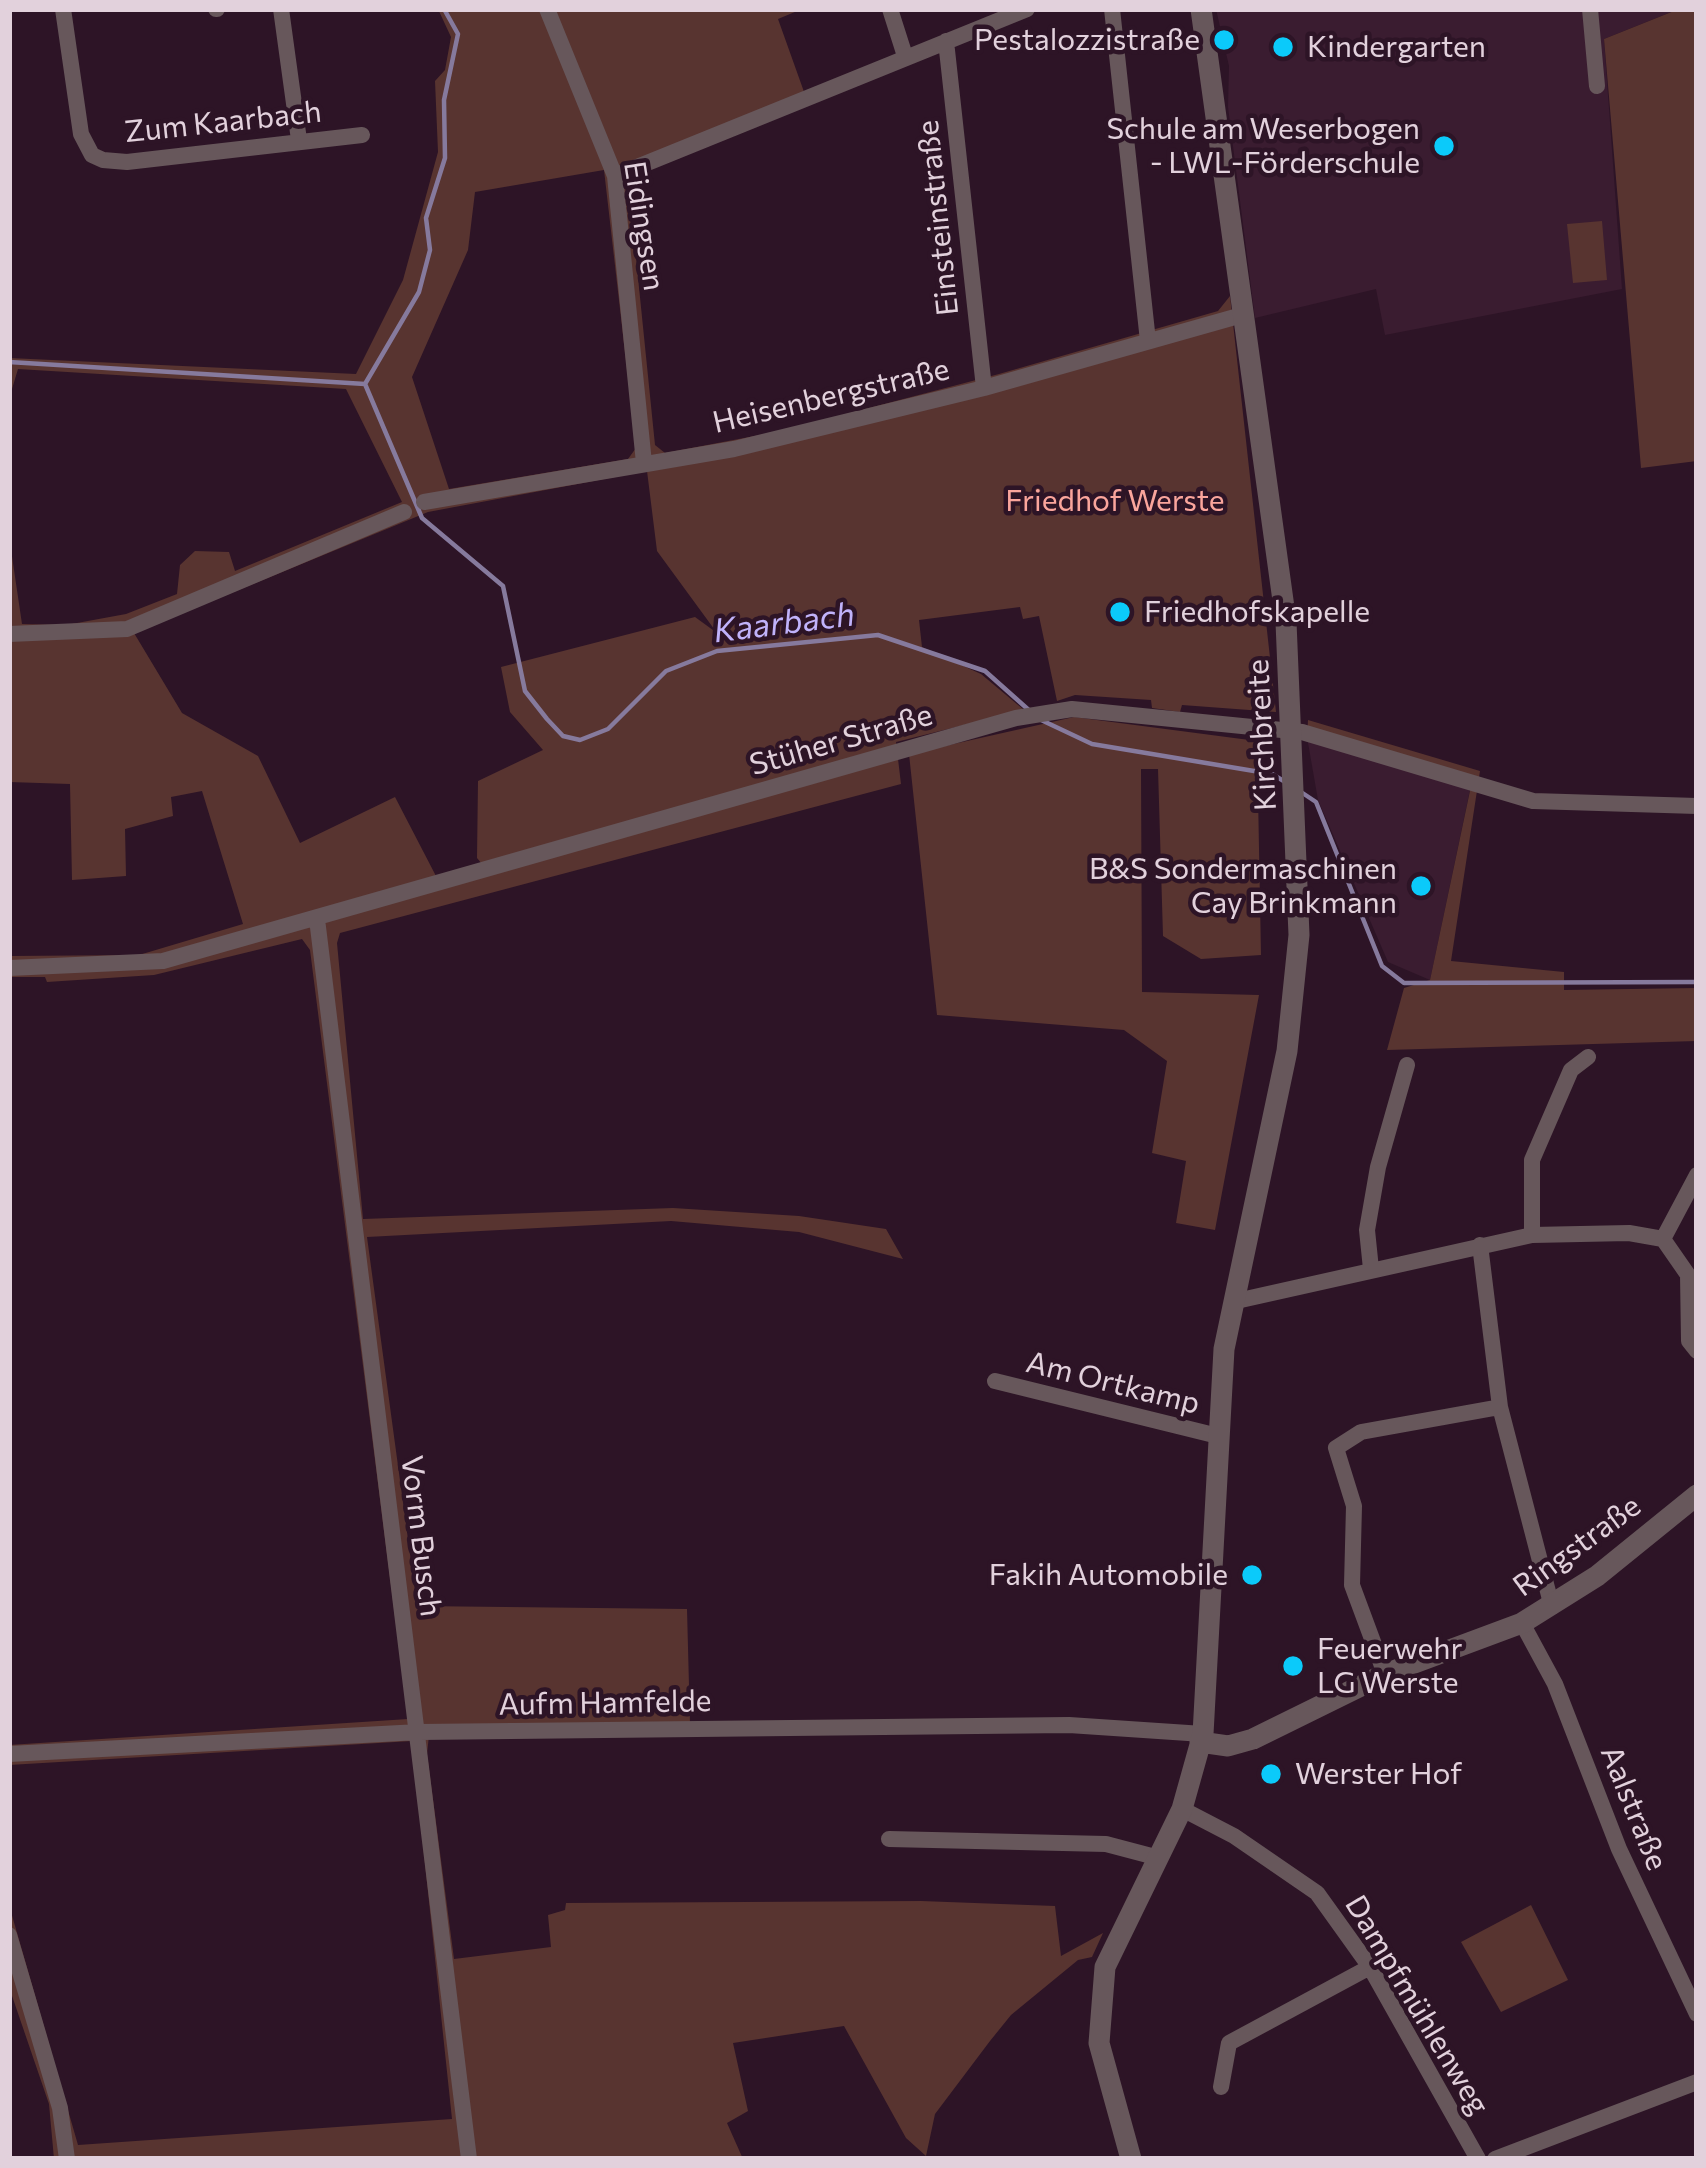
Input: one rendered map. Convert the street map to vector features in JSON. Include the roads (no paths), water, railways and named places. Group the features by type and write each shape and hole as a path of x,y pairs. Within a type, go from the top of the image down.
{"street":[{"name":"Zum Kaarbach","path":"63,9 81,134 92,154 127,162 362,135"},
{"path":"281,9 298,140"},
{"name":"Eidingsen","path":"548,9 615,176 644,463"},
{"path":"890,9 905,56"},
{"path":"615,176 1027,9"},
{"path":"1112,9 1148,341"},
{"name":"Kirchbreite","path":"1201,9 1286,622 1296,803 1296,993 1232,1302 1218,1436 1202,1738"},
{"path":"1590,9 1598,86"},
{"name":"Einsteinstraße","path":"946,41 984,388"},
{"name":"Heisenbergstraße","path":"424,502 734,449 984,388 1242,314"},
{"path":"9,634 127,629 404,512"},
{"name":"Stüher Straße","path":"9,968 163,961 1044,713 1143,712 1292,730 1533,801 1697,806"},
{"name":"Vorm Busch","path":"317,919 469,2159"},
{"path":"1532,1235 1532,1160 1570,1070 1588,1058"},
{"path":"1371,1269 1367,1230 1406,1065"},
{"path":"1663,1238 1697,1175"},
{"path":"1232,1302 1532,1235 1629,1233 1663,1238 1688,1275 1689,1341 1697,1351"},
{"path":"1480,1245 1500,1407 1552,1607"},
{"name":"Am Ortkamp","path":"995,1381 1218,1436"},
{"path":"1385,1675 1352,1585 1354,1506 1336,1448 1361,1432 1500,1407"},
{"name":"Ringstraße","path":"1202,1738 1228,1745 1253,1739 1385,1675 1522,1623 1552,1607 1697,1495"},
{"name":"Aalstraße","path":"1522,1623 1555,1684 1619,1850 1697,2014"},
{"name":"Aufm Hamfelde","path":"9,1754 418,1732 1069,1725 1202,1738"},
{"path":"1131,2159 1102,2060 1100,2001 1105,1966 1181,1809 1202,1738"},
{"name":"Dampfmühlenweg","path":"1181,1809 1234,1836 1317,1893 1370,1967 1478,2159"},
{"path":"889,1839 1106,1844 1159,1858"},
{"path":"9,1935 60,2108 67,2159"},
{"path":"1221,2087 1228,2044 1370,1967"},
{"path":"1495,2159 1545,2151 1697,2082"}],"waterway":[{"name":"Kaarbach","path":"444,9 458,34 444,100 445,158 426,218 430,250 419,292 365,384 422,518 503,586 525,691 547,719 563,736 580,740 608,729 666,671 717,651 878,635 985,671 1031,712"},
{"path":"9,362 365,384"},
{"name":"Kaarbach","path":"1039,719 1092,744 1272,774 1287,783"},
{"name":"Kaarbach","path":"1301,792 1316,802 1382,966 1404,983 1697,982"}],"place":[{"name":"Pestalozzistraße","path":"1224,40"},
{"name":"Kindergarten","path":"1283,47"},
{"name":"Schule am Weserbogen - LWL-Förderschule","path":"1444,146"},
{"name":"Friedhofskapelle","path":"1120,612"},
{"name":"B&S Sondermaschinen Cay Brinkmann","path":"1421,886"},
{"name":"Fakih Automobile","path":"1252,1575"},
{"name":"Feuerwehr LG Werste","path":"1293,1666"},
{"name":"Werster Hof","path":"1271,1774"}],"park label":[{"name":"Friedhof Werste","path":"1115,501"}]}
